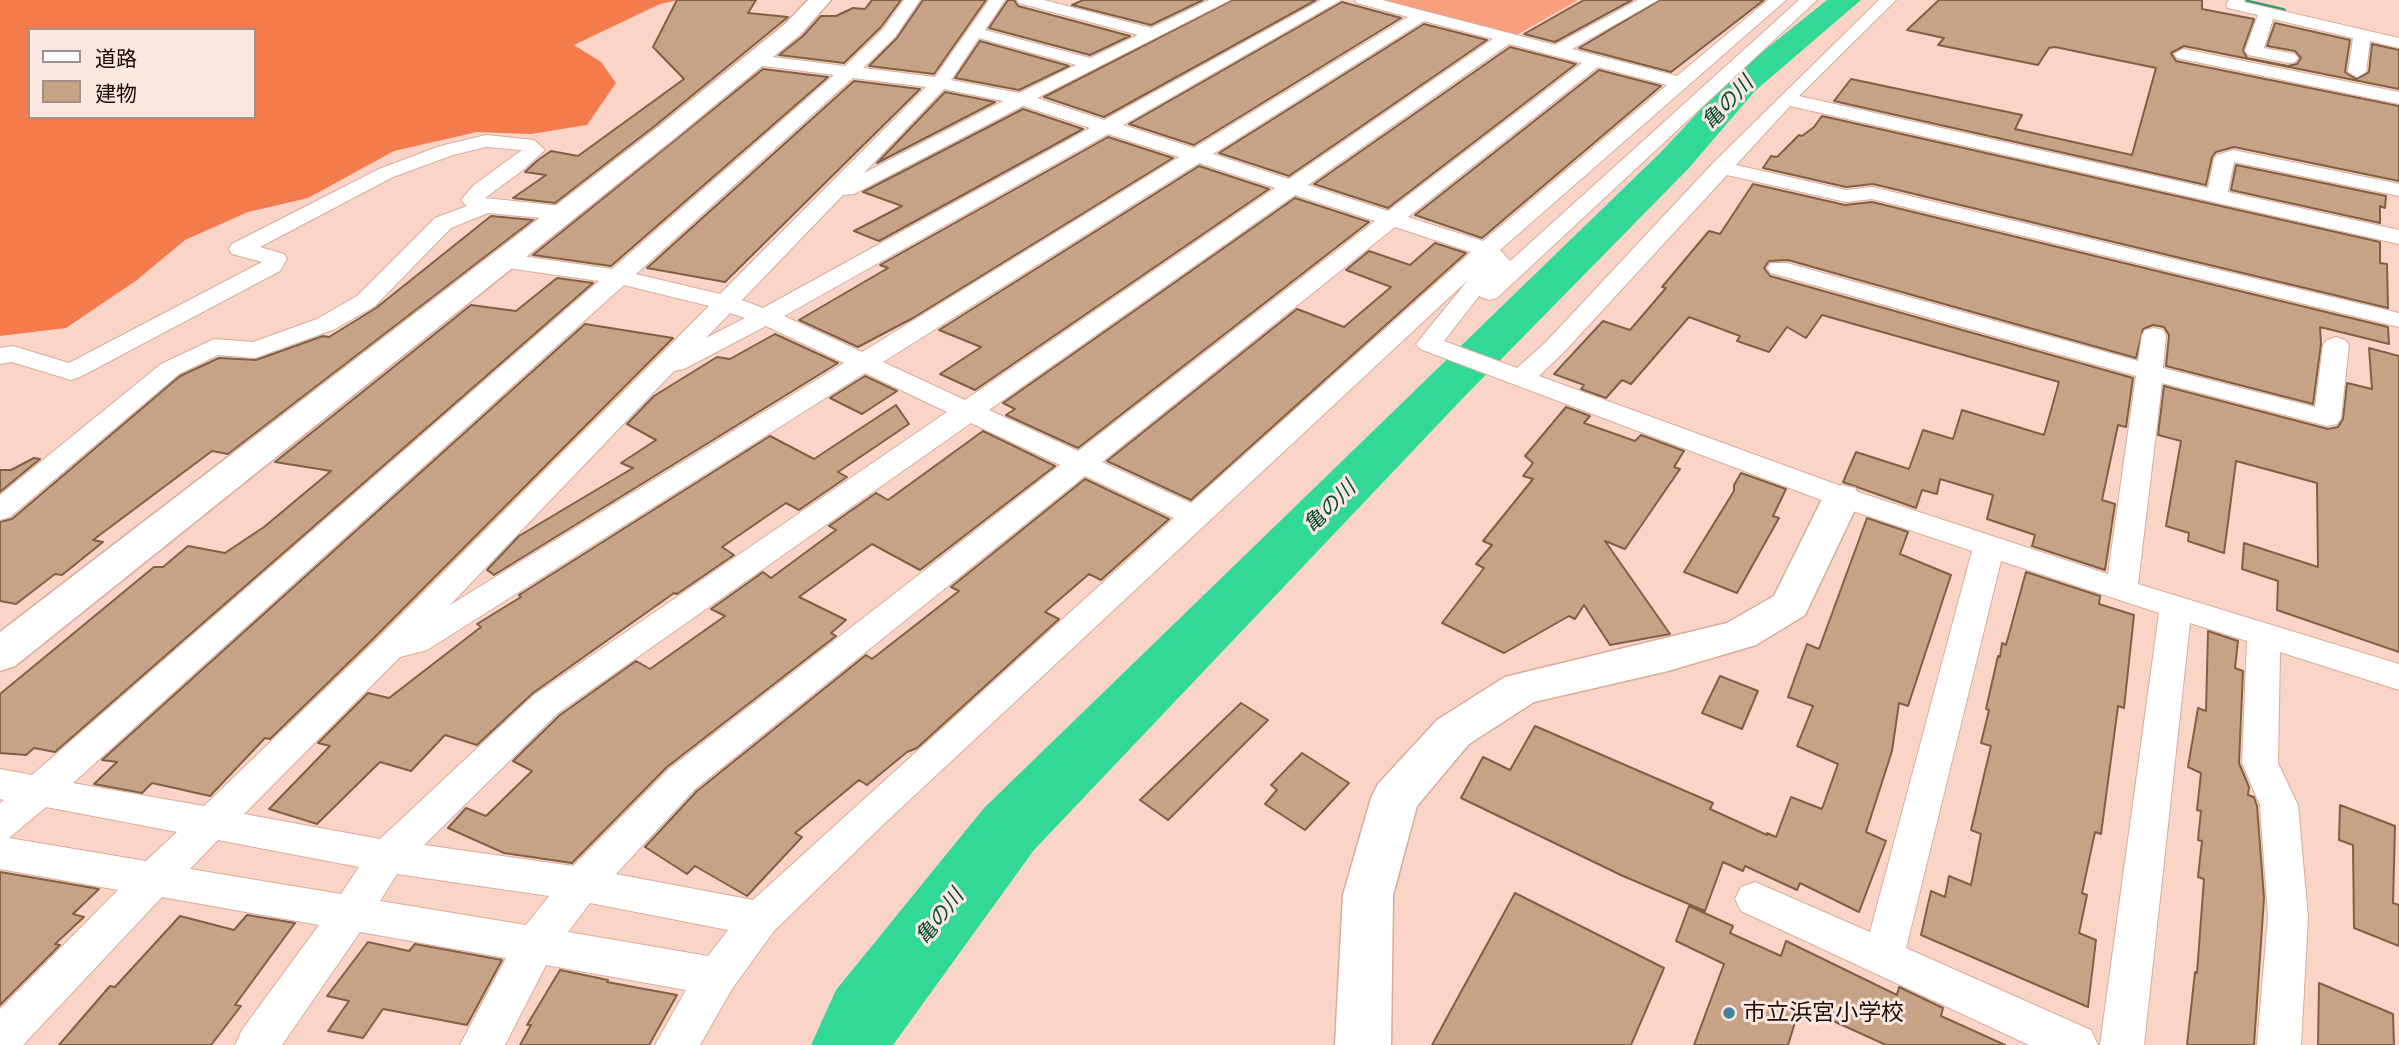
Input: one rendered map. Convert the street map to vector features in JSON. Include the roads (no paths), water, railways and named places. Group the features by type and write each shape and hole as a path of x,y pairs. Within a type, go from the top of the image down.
{"street":[{"path":"0,655 756,60 793,29 820,0"},
{"path":"0,826 850,71 889,33 912,0"},
{"path":"0,1039 154,879 384,653 940,83 997,0"},
{"path":"1025,0 1154,34"},
{"path":"1184,0 1216,3"},
{"path":"663,368 685,360 765,317 1333,0"},
{"path":"1363,0 1678,82"},
{"path":"1556,51 1650,0"},
{"path":"677,1045 717,976 760,919 873,811 1525,214 1777,0"},
{"path":"1459,304 1480,301 1809,0"},
{"path":"1512,376 1555,346 1720,167 1888,0"},
{"path":"2237,1 2234,5 2399,43"},
{"path":"833,193 849,190 1021,99 1216,3"},
{"path":"2267,12 2254,51 2399,80"},
{"path":"384,653 415,642 1422,15"},
{"path":"975,32 1092,64"},
{"path":"2357,72 2362,35"},
{"path":"257,1045 351,913 387,856 546,704 1506,38"},
{"path":"2183,54 2399,98"},
{"path":"756,60 940,83 1021,99 1488,250 1498,261 1459,304 1429,344 1842,497 2122,590 2399,677"},
{"path":"482,1045 535,945 581,884 682,779 1080,463 1595,61"},
{"path":"1786,99 2399,237"},
{"path":"0,356 13,354 71,372 272,267 276,259 240,249 386,173 447,150 486,141 527,144 535,150 481,189 472,200 486,206 562,213"},
{"path":"2217,196 2224,159 2233,156 2399,190"},
{"path":"1720,167 1846,196 1872,193 2399,320"},
{"path":"0,510 170,369 214,347 256,350 326,324 366,301 443,223 486,206"},
{"path":"500,260 620,277 724,302 765,317 1196,517"},
{"path":"1779,268 2150,372 2327,418 2336,345"},
{"path":"2122,590 2154,335"},
{"path":"1363,1045 1368,895 1395,798 1453,732 1521,689 1668,655 1741,634 1790,605 1842,497"},
{"path":"1884,956 1989,546"},
{"path":"2122,1045 2176,607"},
{"path":"2264,635 2260,763 2279,805 2288,917 2279,1045"},
{"path":"0,784 210,825 387,856 581,884 760,919"},
{"path":"0,853 717,976"},
{"path":"1755,899 2076,1045"}],"waterway":[{"name":"亀の川","path":"852,1045 864,1016 1009,829 1675,160 1743,84 1846,0"},
{"path":"2236,0 2283,11"}],"place":[{"name":"市立浜宮小学校","path":"1729,1013"}]}
